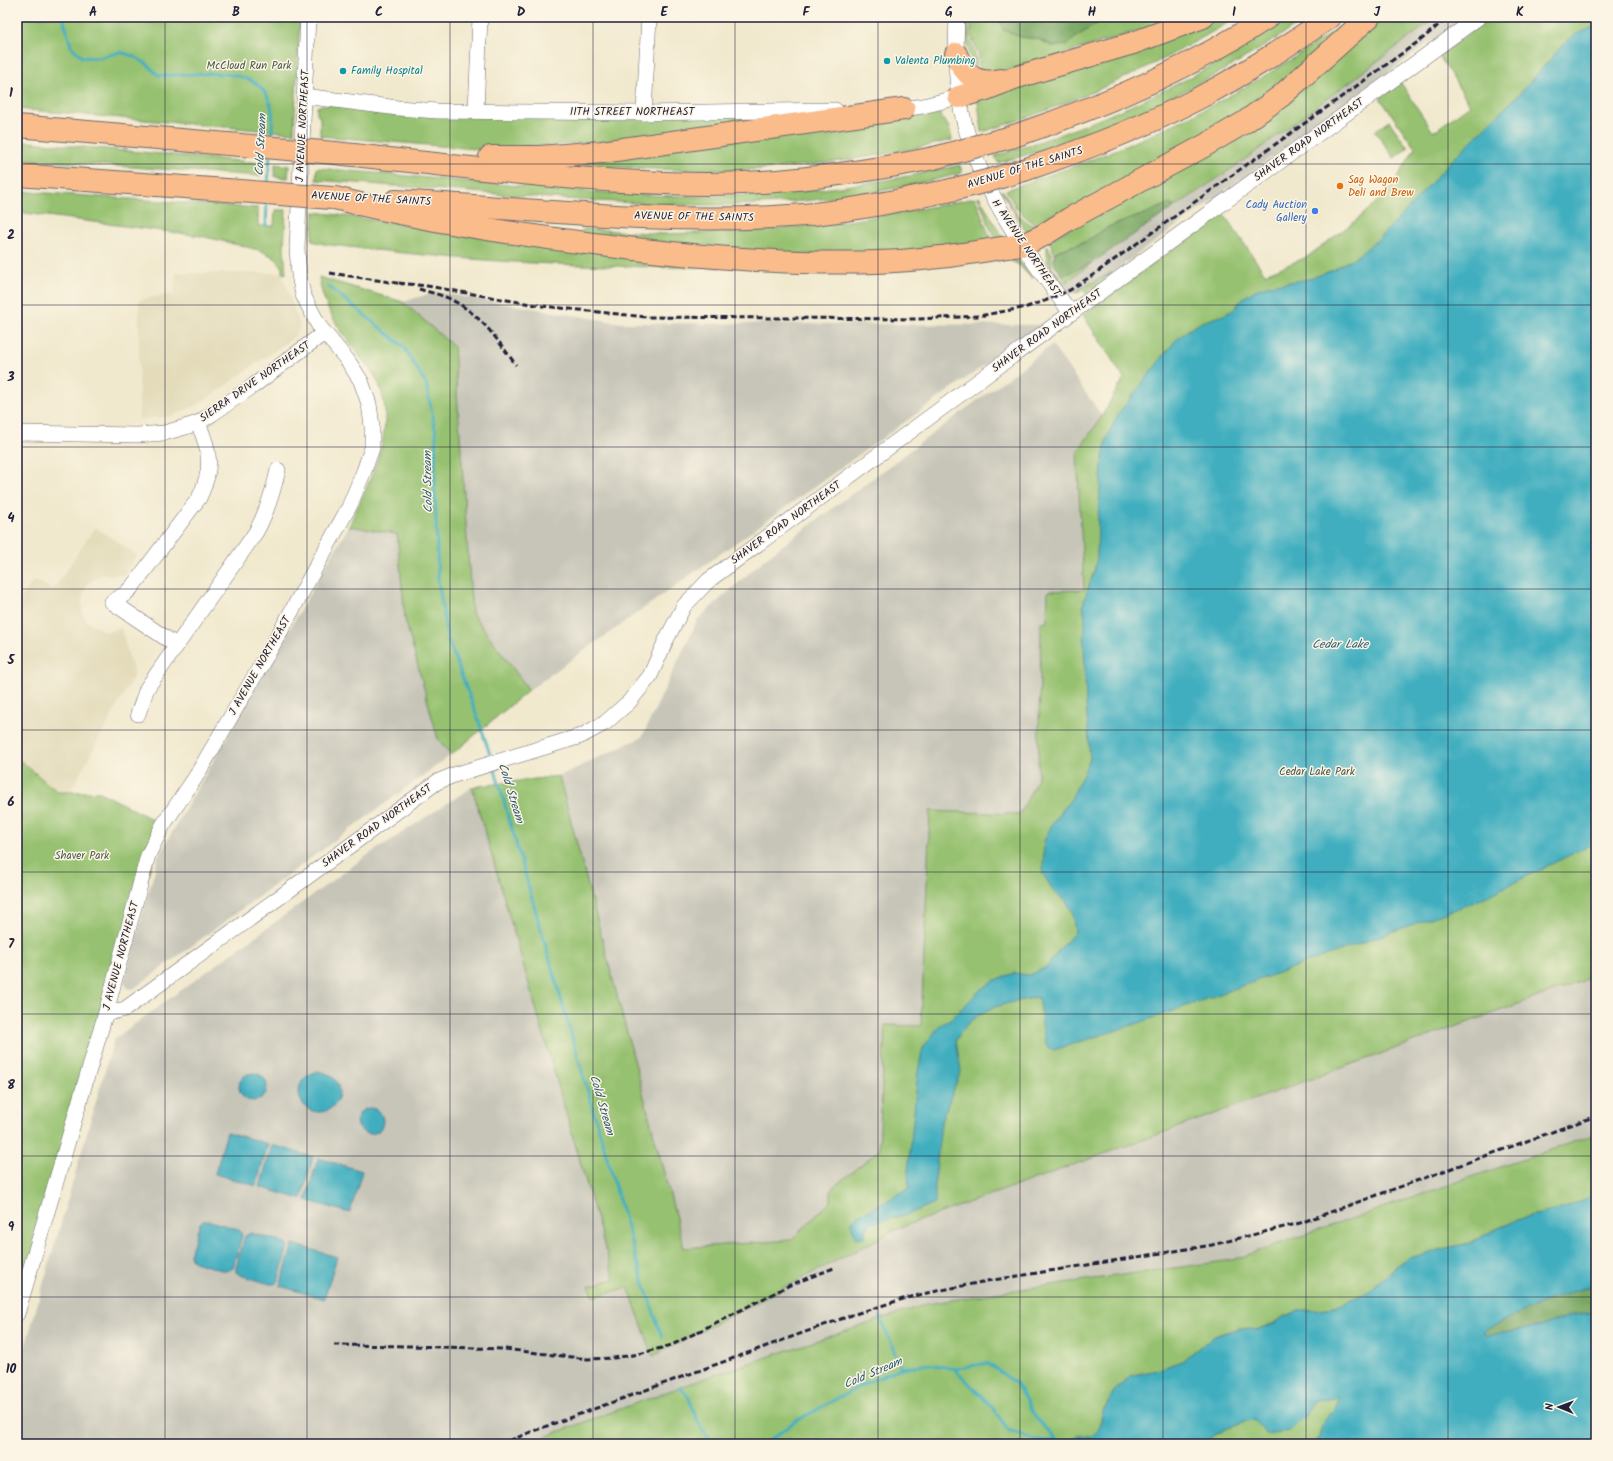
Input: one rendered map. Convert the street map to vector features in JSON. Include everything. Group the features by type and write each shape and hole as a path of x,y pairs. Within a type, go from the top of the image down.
{"highway":[{"path":"959,97 986,89 1014,78 1133,43 1203,17"},
{"path":"17,126 335,153 521,173 617,181 707,184 790,180 876,169 934,158 1011,137 1060,120 1145,86 1186,65 1268,17"},
{"name":"AVENUE OF THE SAINTS","path":"17,175 334,198 440,203 658,218 709,219 790,216 836,211 991,180 1081,150 1122,134 1200,97 1287,47 1330,17"},
{"path":"334,198 389,211 479,228 653,251 718,257 807,262 878,262 921,259 1022,245 1042,236 1245,122 1281,96 1369,17"},
{"path":"956,54 965,70 975,79 986,82 1014,78"},
{"path":"391,159 539,157 572,155 675,142 904,109"}],"street":[{"name":"J AVENUE NORTHEAST","path":"17,1314 106,1012 148,855 163,825 195,778 274,643 349,507 372,448 372,426 369,404 361,381 348,361 324,333 314,318 303,295 297,260 308,17"},
{"path":"476,111 480,17"},
{"path":"644,113 650,17"},
{"name":"H AVENUE NORTHEAST","path":"957,17 956,54 959,97 970,142 984,180 999,210 1022,245 1071,313"},
{"name":"SHAVER ROAD NORTHEAST","path":"106,1012 125,1009 429,787 454,775 581,736 605,722 629,702 650,676 666,640 684,606 709,580 1071,313 1479,17"},
{"name":"11TH STREET NORTHEAST","path":"304,96 398,108 437,111 644,113 904,109 959,97"},
{"name":"SIERRA DRIVE NORTHEAST","path":"17,433 137,435 164,433 198,423 253,386 324,333"},
{"path":"176,645 112,602 125,594 132,587 199,498 204,488 208,477 209,459 206,441 198,423"},
{"path":"138,714 147,688 256,532 264,518 272,496 278,470"}],"shaded area":[{"path":"1437,17 1465,17 1113,272 1069,295 1062,284 1126,239 1243,161"},
{"path":"176,273 282,273 300,327 294,337 196,406 169,417 139,419 139,300 174,294"},
{"path":"435,292 621,323 1041,325 529,690 472,613 454,347 403,302"},
{"path":"1052,345 1102,416 1077,453 1084,590 1047,622 1041,623 1038,778 1020,814 930,812 921,1027 885,1025 879,1150 831,1189 831,1201 791,1240 684,1248 559,776 642,737 698,619 767,557"},
{"path":"349,526 397,533 405,619 438,739 451,755 133,989 127,988 124,981 159,855"},
{"path":"95,527 137,555 124,575 101,575 87,584 82,598 82,609 86,621 106,632 121,628 134,675 70,792 58,792 17,758 17,605 33,581 54,589"},
{"path":"472,787 614,1279 590,1286 594,1297 628,1287 848,1254 899,1228 1596,976 1596,1134 1232,1260 1021,1289 927,1304 713,1375 552,1434 530,1444 17,1444 17,1375 114,1039 365,857"}],"green space":[{"name":"McCloud Run Park","path":"17,17 300,17 294,133 17,109"},
{"path":"965,17 968,17 969,37 976,57 976,67 968,50"},
{"path":"971,17 1002,17 1001,23 1021,37 1038,39 1054,47 1068,44 1076,37 1107,17 1184,17 997,74 979,70 979,56 971,36"},
{"path":"1002,17 1107,17 1076,37 1068,44 1054,47 1038,39 1021,37 1003,30 1001,23"},
{"path":"1216,17 1237,17 1176,52 1114,83 1049,110 982,132 977,96 1189,29"},
{"path":"1291,17 1308,17 1250,55 1189,89 1126,119 1094,132 1054,147 998,163 995,156 1040,142 1084,125 1171,87 1217,63"},
{"path":"1353,17 1360,17 1238,118 1039,229 1016,208 1006,190 1138,141 1212,105 1284,64"},
{"path":"1379,17 1437,17 1243,161 1173,208 1173,205 1164,206 1108,227 1085,242 1061,249 1055,252 1054,255 1052,246 1048,241 1108,207"},
{"name":"Cedar Lake","path":"1490,17 1596,17 1596,976 899,1228 653,1356 628,1287 594,1297 589,1286 614,1279 472,787 559,776 684,1248 791,1240 831,1201 831,1189 879,1150 885,1025 921,1026 930,811 1020,814 1038,778 1041,622 1047,622 1048,591 1084,590 1077,453 1102,416 1124,378 1083,315 1223,213 1265,274 1307,257 1358,219 1390,190 1415,148 1380,98 1401,83 1433,132 1470,105 1439,56"},
{"path":"322,105 775,117 653,138 488,150 320,136 320,118 317,114 317,107"},
{"path":"938,110 943,120 949,127 952,140 870,156 808,165 736,170 686,170 584,165 584,160 892,120 938,113"},
{"path":"1389,121 1408,148 1394,158 1375,131"},
{"path":"17,141 262,163 260,176 17,159"},
{"path":"275,164 289,166 288,178 275,177"},
{"path":"960,165 962,173 901,187 871,192 840,197 778,203 716,205 640,203 532,197 316,180 317,168 609,193 664,196 719,196 779,193 840,187 900,178"},
{"path":"17,191 258,208 258,226 274,226 275,210 286,210 284,248 286,274 282,273 282,268 277,260 259,250 201,236 17,212"},
{"path":"1001,191 1003,191 1015,212 1036,229 1029,232 1025,230"},
{"path":"979,196 1002,237 997,240 988,224 978,197"},
{"path":"975,198 988,232 994,242 845,258 581,235 581,231 585,229 663,234 758,231 848,221"},
{"path":"1171,203 1173,208 1093,262 1070,273 1062,274 1055,266 1054,257 1057,251 1085,242 1108,227"},
{"path":"314,212 720,268 514,262 372,250 324,244 312,241"},
{"path":"1047,245 1051,252 1052,267 1064,283 1062,284 1047,261"},
{"path":"1008,256 1021,263 1032,276 1032,279 1019,265 1011,261"},
{"path":"1093,262 1066,282 1058,270 1062,274 1070,273"},
{"path":"1113,272 1087,293 1083,290 1077,293 1074,292"},
{"path":"319,277 403,302 454,347 472,613 529,690 451,755 438,739 405,619 397,534 349,526 372,475 378,457 383,439 385,421 384,402 377,380 334,319 323,295"},
{"name":"Shaver Park","path":"17,758 58,792 100,792 163,825 17,1314"},
{"path":"1596,1134 1596,1195 1550,1213 1525,1217 1492,1231 1470,1243 1409,1258 1396,1266 1371,1289 1335,1307 1299,1311 1285,1316 1275,1323 1256,1330 1240,1328 1214,1336 1182,1361 1157,1370 1130,1376 1115,1390 1104,1409 1099,1427 1093,1436 1077,1436 1066,1444 530,1444 552,1434 713,1375 927,1304 1021,1289 1232,1260"},
{"path":"1596,1284 1596,1312 1567,1316 1540,1327 1503,1332 1488,1337 1483,1333 1488,1328 1546,1301"},
{"path":"1338,1398 1336,1409 1323,1422 1319,1437 1313,1444 1202,1444 1233,1425 1254,1420 1260,1426 1305,1417 1314,1400"}],"water":[{"name":"Cedar Lake","path":"1596,26 1596,842 1475,902 1142,1022 1054,1050 1047,1047 1038,997 1002,1005 981,1014 963,1029 956,1040 961,1071 941,1122 935,1181 935,1203 909,1214 874,1223 867,1227 865,1237 856,1238 852,1227 852,1221 857,1216 909,1188 908,1171 918,1071 923,1048 940,1025 950,1020 980,990 995,980 1014,973 1029,975 1047,967 1058,951 1075,932 1072,912 1066,901 1055,893 1043,874 1044,841 1052,824 1071,799 1090,759 1086,704 1084,643 1085,619 1083,605 1097,557 1102,465 1106,440 1118,414 1175,341 1188,330 1202,322 1224,315 1234,309 1242,299 1255,290 1270,285 1309,279 1333,270 1361,253 1375,242 1403,214 1450,162 1519,94 1561,47 1574,35"},
{"path":"323,1072 330,1075 336,1081 339,1092 338,1100 330,1109 323,1112 315,1112 308,1109 300,1100 299,1088 302,1081 311,1073"},
{"path":"253,1073 263,1077 267,1087 263,1097 253,1101 243,1097 239,1087 243,1077"},
{"path":"370,1108 379,1112 383,1121 379,1130 370,1134 361,1130 357,1121 361,1112"},
{"path":"227,1132 268,1144 256,1186 215,1174"},
{"path":"272,1145 313,1157 301,1199 260,1187"},
{"path":"318,1158 362,1171 350,1213 306,1200"},
{"path":"1596,1195 1596,1284 1546,1301 1488,1328 1483,1333 1488,1336 1503,1332 1540,1327 1567,1316 1596,1312 1596,1444 1313,1444 1319,1437 1323,1422 1335,1409 1338,1398 1314,1400 1305,1417 1289,1431 1265,1434 1254,1420 1233,1425 1202,1444 1066,1444 1077,1436 1093,1436 1099,1427 1104,1409 1115,1390 1130,1376 1157,1370 1182,1361 1214,1336 1240,1328 1257,1330 1275,1323 1285,1316 1299,1311 1335,1307 1371,1289 1396,1266 1409,1258 1470,1243 1492,1231 1525,1217 1550,1212"},
{"path":"203,1220 238,1229 241,1232 242,1236 233,1268 225,1271 194,1262 191,1259 190,1254 200,1223"},
{"path":"251,1233 284,1242 287,1245 287,1250 278,1281 275,1284 270,1284 240,1275 236,1272 245,1236"},
{"path":"293,1244 337,1257 324,1299 280,1286"}],"waterway":[{"name":"Cold Stream","path":"63,17 71,46 82,57 99,58 120,52 133,56 147,64 158,75 224,74 240,77 254,82 264,92 271,106 273,118 271,140"},
{"name":"Cold Stream","path":"268,186 270,155"},
{"name":"Cold Stream","path":"266,226 267,201"},
{"name":"Cold Stream","path":"328,286 404,347 426,384 436,433 435,488 438,580 447,637 492,760"},
{"name":"Cold Stream","path":"494,767 640,1272 662,1337"},
{"path":"880,1316 901,1368"},
{"name":"Cold Stream","path":"765,1444 794,1422 866,1383 901,1368 930,1364 955,1369 987,1363 1016,1383 1036,1418 1059,1444"},
{"path":"955,1369 992,1407 1008,1430 1034,1440 1056,1441"},
{"name":"Cold Stream","path":"680,1387 688,1396 700,1426 711,1443 714,1444"}],"railway":[{"path":"399,283 427,286 542,306 646,317 919,319 979,316 1027,307 1070,290 1093,275 1422,39 1448,17"},
{"path":"330,273 403,284"},
{"path":"419,289 448,298 469,311 486,327 516,365"},
{"path":"501,1444 852,1315 903,1299 987,1281 1212,1245 1300,1223 1596,1116"},
{"path":"334,1345 504,1349 588,1359 614,1358 639,1354 672,1345 790,1285 834,1268"}],"place":[{"name":"Valenta Plumbing","path":"887,61"},
{"name":"Family Hospital","path":"343,71"},
{"name":"Sag Wagon Deli and Brew","path":"1340,186"},
{"name":"Cady Auction Gallery","path":"1315,211"}],"park label":[{"name":"Cedar Lake Park","path":"1317,772"}]}
